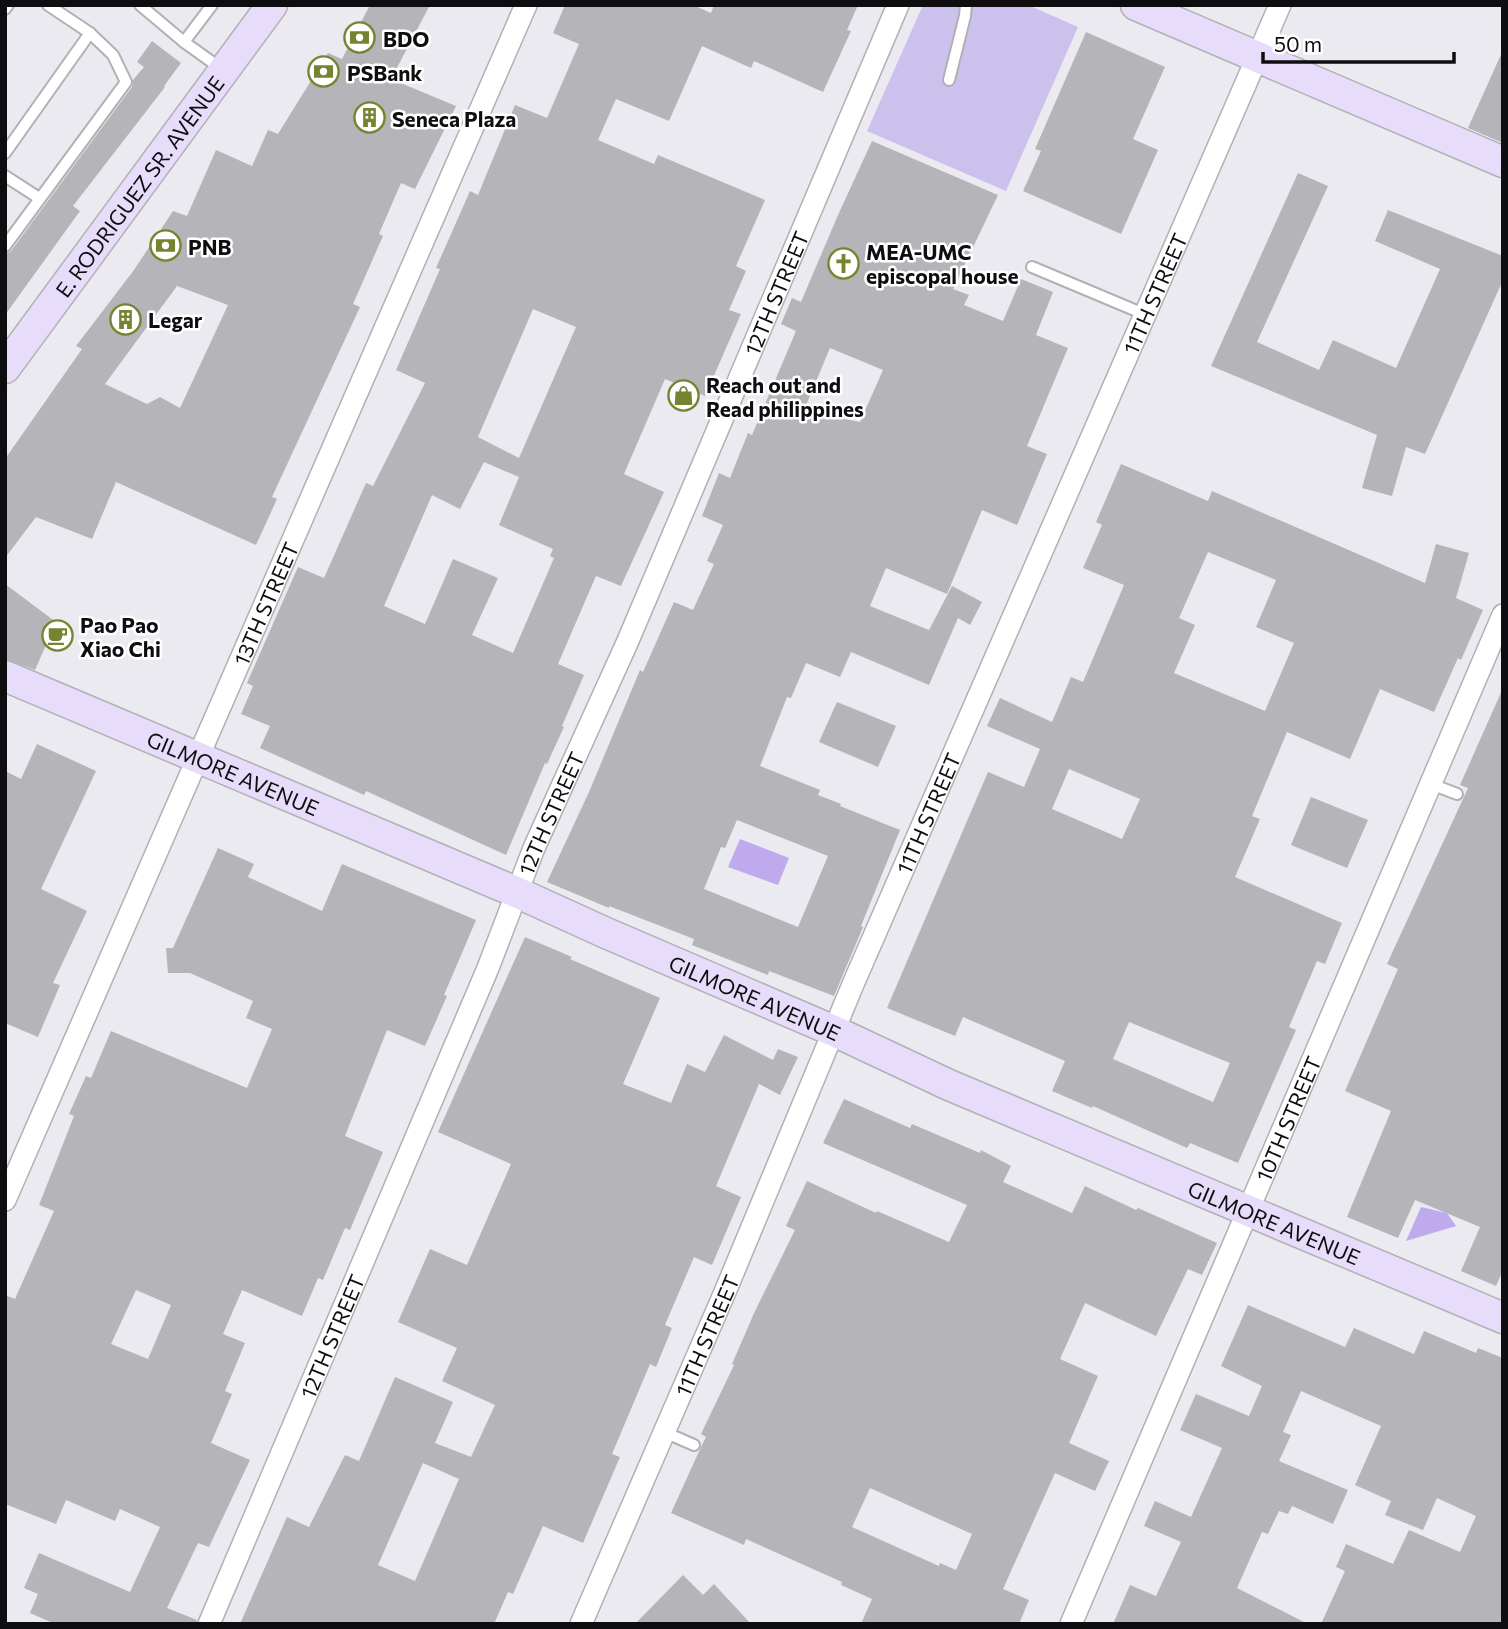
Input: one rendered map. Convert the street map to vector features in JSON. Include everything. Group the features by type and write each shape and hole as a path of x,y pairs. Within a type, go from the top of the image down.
{"main road":[{"name":"E. RODRIGUEZ SR. AVENUE","path":"5,368 272,5"},
{"path":"1136,5 1503,162"},
{"name":"GILMORE AVENUE","path":"5,676 516,892 834,1031 949,1085 1503,1318"}],"street":[{"name":"13TH STREET","path":"5,1200 526,5"},
{"name":"12TH STREET","path":"209,1624 475,998 516,892 632,630 898,5"},
{"name":"11TH STREET","path":"581,1624 834,1031 1280,5"},
{"name":"10TH STREET","path":"1071,1624 1503,615"}],"lane":[{"path":"5,246 126,82 113,55 90,33 48,5"},
{"path":"140,5 184,42 224,70"},
{"path":"184,42 212,5"},
{"path":"949,80 966,5"},
{"path":"5,153 90,33"},
{"path":"5,176 39,198"},
{"path":"1032,267 1144,314"},
{"path":"1431,784 1457,794"},
{"path":"664,1432 694,1445"}],"shaded area":[{"path":"923,5 1028,5 1078,27 1006,191 867,131"},
{"path":"740,839 789,858 778,885 728,867"},
{"path":"1421,1207 1447,1213 1456,1226 1406,1241"}],"building":[{"path":"370,5 430,5 391,79 456,106 415,189 401,183 379,234 383,236 353,304 360,307 272,497 277,499 256,545 116,482 92,539 36,517 5,558 5,459 82,349 76,346 134,270 173,211 187,216 216,150 252,166 268,130 278,134 328,53 342,59","holes":["177,286 228,305 180,408 160,397 147,404 105,384"]},
{"path":"565,5 693,5 711,13 714,5 858,5 847,30 851,31 823,92 754,61 751,68 702,46 669,121 616,99 598,140 654,164 658,155 765,200 736,266 746,271 729,310 741,314 705,396 665,379 624,474 664,492 621,586 596,576 558,664 584,675 562,726 564,727 547,764 545,763 506,855 366,791 364,795 260,748 270,726 241,714 253,686 247,683 298,567 324,578 366,483 373,486 425,383 396,370 470,191 478,195 515,105 547,118 579,44 553,33","holes":["533,309 576,327 519,458 478,437","484,462 519,477 499,525 553,549 550,556 554,558 513,653 472,635 498,578 453,559 425,624 384,606 432,495 460,509"]},
{"path":"1086,32 1165,67 1133,139 1158,150 1121,234 1023,191 1041,151 1035,149"},
{"path":"152,41 181,63 73,206 80,211 5,315 5,254 11,251 132,87 133,80 144,67 137,62"},
{"path":"1503,50 1503,143 1468,128"},
{"path":"872,141 998,195 953,289 969,295 964,305 1003,321 1021,279 1053,292 1036,335 1068,348 1027,446 1047,454 1017,525 982,510 947,594 886,568 870,606 929,630 952,586 982,602 970,625 958,618 929,685 851,652 840,677 806,663 791,698 787,697 760,766 820,790 818,795 841,804 840,806 900,830 834,996 769,971 768,975 692,945 694,939 547,882 589,792 640,670 643,672 674,602 693,610 714,564 707,561 723,525 702,516 719,473 730,478 748,433 752,435 796,331 781,324 792,298 801,302","holes":["830,348 883,370 860,422 804,410","737,820 828,856 798,927 704,889 721,847 725,848"]},
{"path":"1298,173 1328,186 1257,342 1319,370 1333,340 1396,368 1440,269 1375,241 1388,210 1503,256 1503,280 1425,454 1406,447 1392,496 1362,488 1377,435 1211,366"},
{"path":"1121,464 1208,501 1212,491 1425,583 1436,544 1469,553 1456,598 1483,610 1434,712 1380,689 1350,759 1287,732 1252,816 1260,819 1235,877 1342,923 1325,964 1317,961 1289,1027 1296,1030 1238,1163 1190,1143 1187,1148 1093,1106 1092,1108 1052,1091 1065,1061 963,1017 955,1036 887,1008 988,772 1024,787 1040,749 987,726 1000,698 1052,722 1071,677 1083,682 1124,585 1083,568 1102,525 1096,522","holes":["1208,552 1276,580 1256,627 1294,643 1265,711 1174,673 1195,625 1179,618","1069,769 1140,799 1122,839 1052,809","1129,1022 1230,1063 1213,1102 1113,1059"]},
{"path":"5,584 56,622 35,670 5,659"},
{"path":"1503,688 1503,1270 1496,1286 1461,1271 1480,1227 1415,1200 1398,1238 1347,1217 1391,1111 1345,1091 1398,969 1387,964 1468,788 1460,785"},
{"path":"837,702 896,726 878,767 819,742"},
{"path":"37,744 96,771 41,889 87,911 53,983 60,985 38,1037 5,1023 5,771 21,779"},
{"path":"1311,797 1368,820 1347,868 1291,845"},
{"path":"218,848 254,864 248,877 322,911 342,864 476,920 425,1046 387,1030 345,1136 383,1152 350,1230 345,1228 323,1280 318,1278 302,1316 242,1290 223,1334 245,1343 225,1391 232,1394 211,1443 250,1460 209,1547 198,1543 167,1608 197,1620 196,1624 55,1624 30,1613 38,1594 24,1588 39,1553 130,1592 160,1527 120,1509 115,1521 66,1500 56,1524 5,1504 5,1295 15,1299 54,1211 39,1205 74,1116 69,1114 86,1076 91,1078 111,1031 247,1088 272,1029 246,1018 253,1001 190,973 168,973 166,948 173,948","holes":["136,1290 171,1305 148,1359 111,1344"]},
{"path":"525,937 660,998 623,1084 671,1103 687,1064 705,1072 724,1035 773,1060 778,1049 798,1057 780,1095 759,1084 716,1186 741,1197 712,1265 694,1257 665,1325 672,1328 656,1367 650,1364 612,1454 620,1457 583,1543 543,1526 513,1594 508,1592 494,1624 240,1624 287,1517 309,1527 345,1455 359,1461 395,1377 453,1402 435,1443 471,1457 495,1405 442,1381 457,1348 398,1322 430,1249 467,1265 511,1164 438,1132","holes":["423,1463 459,1479 415,1581 378,1565"]},
{"path":"844,1099 910,1128 912,1124 980,1153 981,1150 1011,1166 1003,1182 1072,1213 1085,1186 1217,1243 1202,1275 1188,1269 1156,1336 1085,1303 1060,1359 1098,1376 1069,1443 1109,1461 1095,1491 1055,1473 1003,1589 1029,1600 1019,1624 861,1624 872,1599 841,1585 842,1582 746,1539 744,1545 671,1513 706,1437 701,1434 734,1365 732,1364 755,1311 795,1230 786,1226 807,1181 876,1213 877,1211 949,1242 967,1205 823,1143","holes":["870,1488 972,1534 956,1570 940,1563 939,1566 852,1527"]},
{"path":"1248,1305 1345,1347 1354,1328 1414,1354 1424,1331 1476,1353 1478,1348 1503,1358 1503,1624 1321,1624 1345,1571 1336,1567 1346,1544 1393,1564 1409,1530 1460,1552 1476,1516 1437,1498 1423,1530 1385,1515 1391,1501 1355,1485 1381,1426 1301,1391 1283,1432 1291,1435 1279,1461 1348,1490 1333,1524 1292,1506 1288,1514 1279,1511 1268,1534 1262,1532 1237,1588 1308,1624 1113,1624 1130,1585 1156,1596 1181,1542 1144,1526 1155,1501 1191,1517 1222,1448 1180,1430 1196,1394 1249,1416 1262,1386 1221,1366"},
{"path":"683,1575 703,1595 714,1584 751,1624 635,1624"}],"place":[{"name":"BDO","path":"360,38"},
{"name":"PSBank","path":"324,72"},
{"name":"Seneca Plaza","path":"369,118"},
{"name":"PNB","path":"165,246"},
{"name":"MEA-UMC episcopal house","path":"843,263"},
{"name":"Legar","path":"125,319"},
{"name":"Reach out and Read philippines","path":"683,396"},
{"name":"Pao Pao Xiao Chi","path":"57,636"}]}
